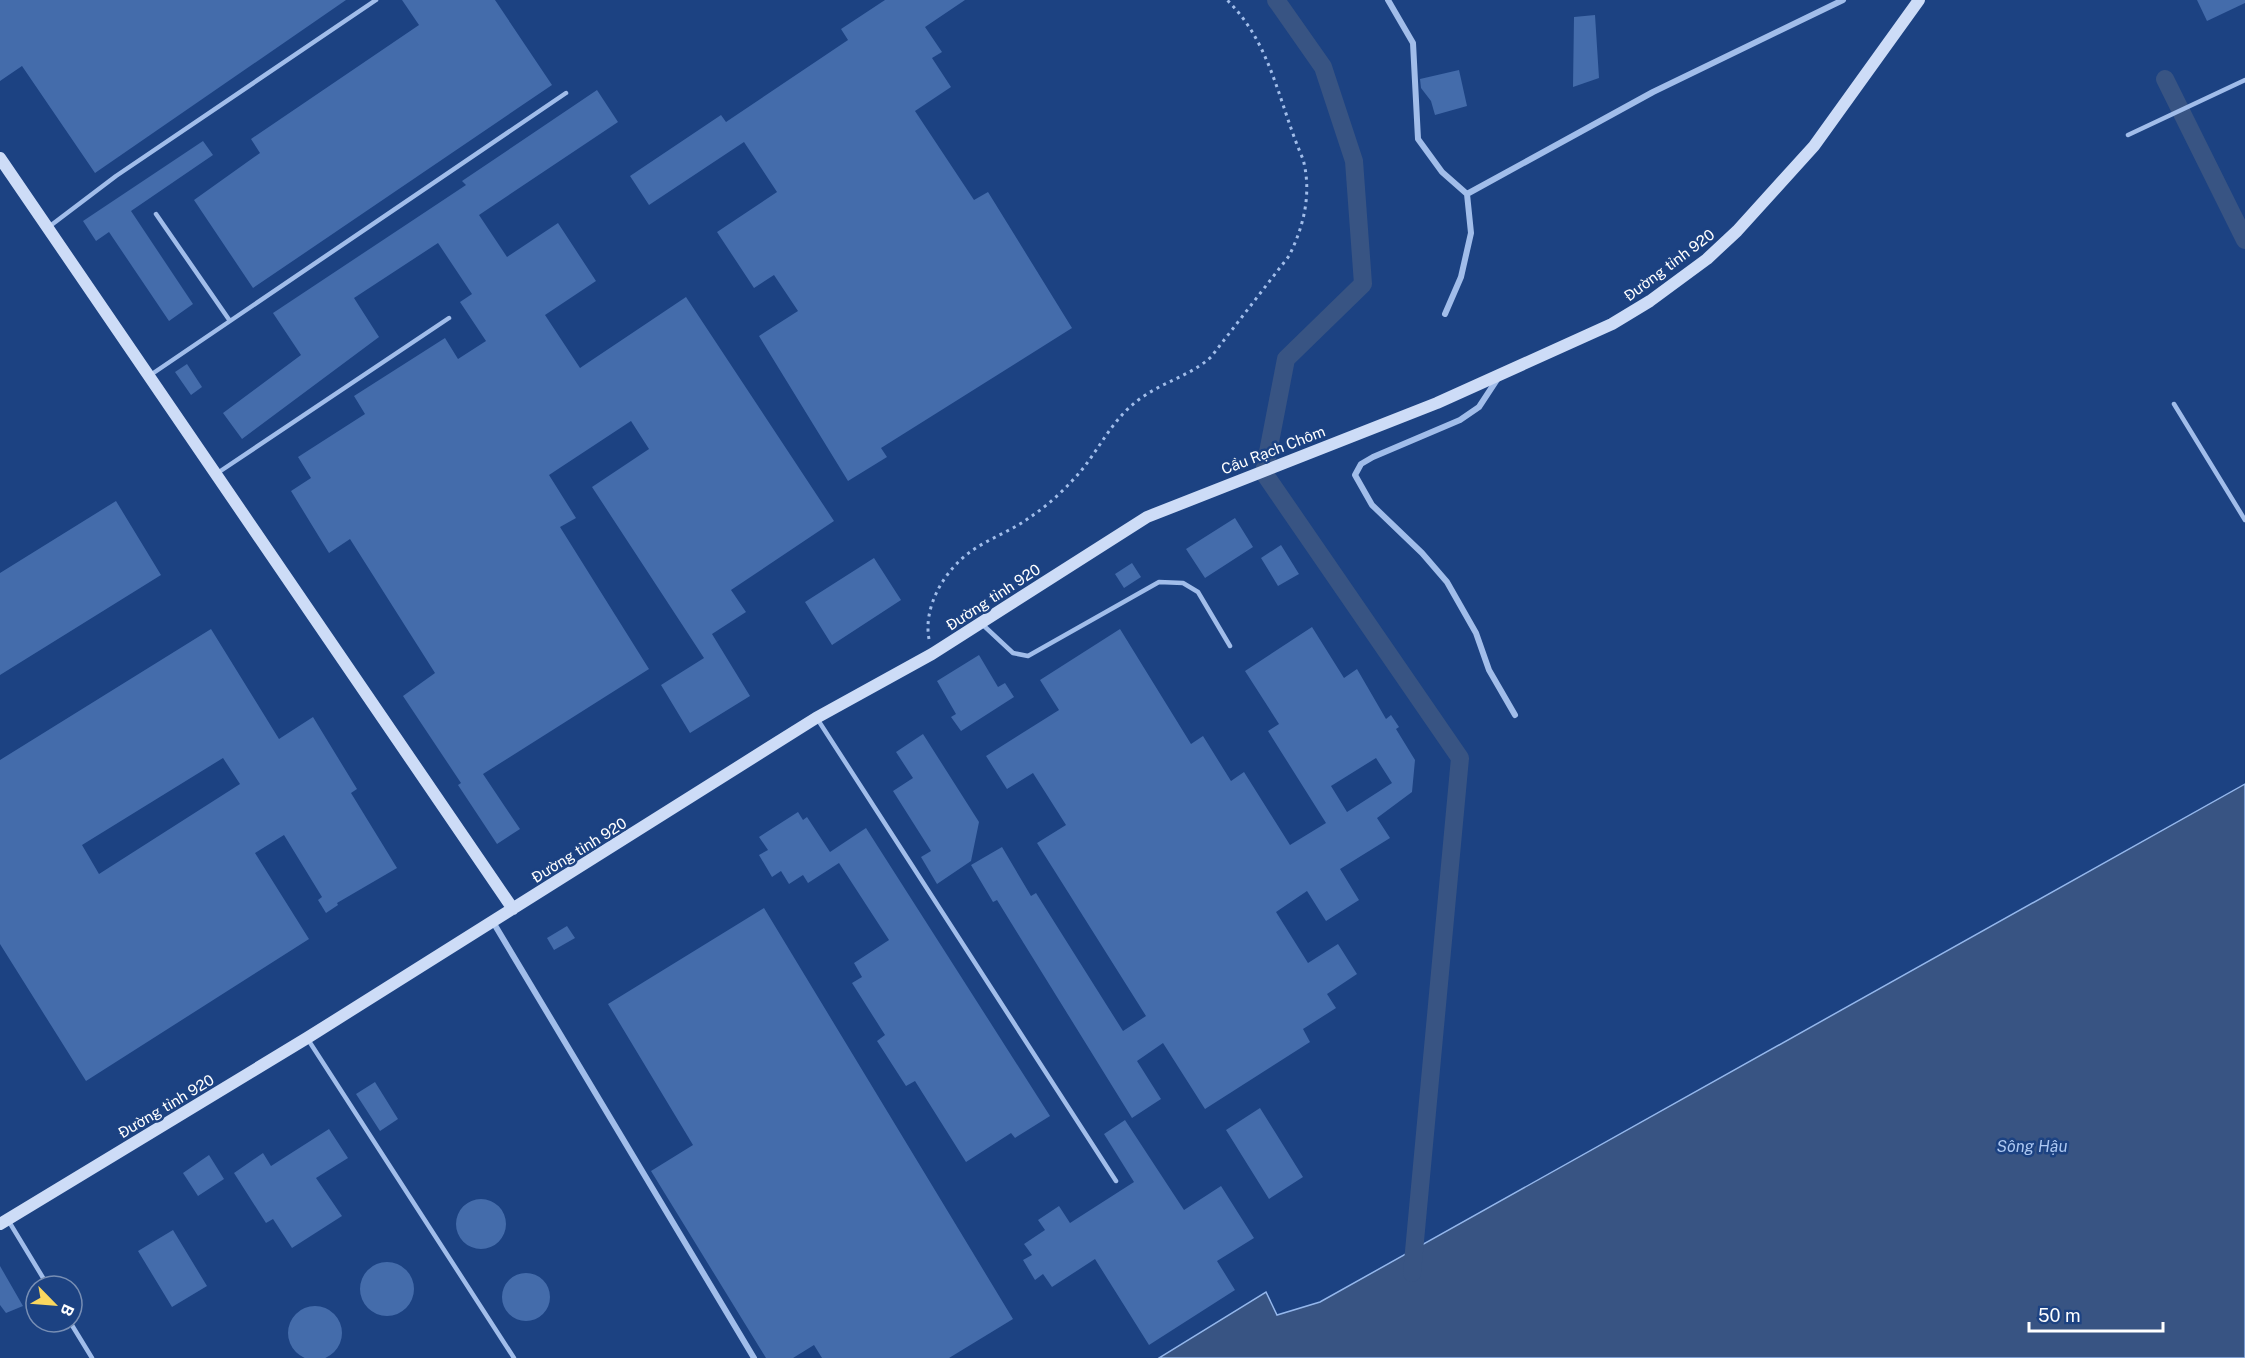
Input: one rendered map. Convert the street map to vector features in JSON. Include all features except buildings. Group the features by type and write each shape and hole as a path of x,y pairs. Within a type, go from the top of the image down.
{"main road":[{"name":"Đường tỉnh 920","path":"1382,425 1612,324 1650,301 1707,259 1737,231 1814,146 1919,0"},
{"path":"0,158 513,909"},
{"name":"Cầu Rạch Chôm","path":"1175,504 1382,425"},
{"name":"Đường tỉnh 920","path":"4,1222 308,1038 816,718 932,654 1147,517 1175,504"}],"street":[{"path":"1388,0 1413,43 1418,139 1442,172 1467,194 1472,233 1461,277 1445,315"},
{"path":"1467,194 1653,92 1843,0"},
{"path":"1500,375 1479,407 1470,414 1438,431 1373,457 1361,464 1355,475 1372,505 1422,553 1447,582 1476,633 1489,670 1515,715"},
{"path":"493,922 754,1358"}],"lane":[{"path":"47,228 116,176 376,0"},
{"path":"2128,135 2245,80"},
{"path":"149,376 566,93"},
{"path":"156,214 230,321"},
{"path":"216,474 449,318"},
{"path":"2174,404 2245,520"},
{"path":"981,623 1013,653 1028,656 1159,582 1183,583 1198,592 1230,646"},
{"path":"816,718 1116,1181"},
{"path":"308,1038 514,1358"},
{"path":"4,1222 40,1274"},
{"path":"77,1334 92,1358"}],"path":[{"path":"932,654 928,632 928,611 954,566 970,552 1029,518 1071,483 1085,467 1113,423 1126,409 1161,386 1199,368 1211,357 1284,263 1298,238 1307,196 1307,175 1303,159 1271,66 1245,20 1227,0"}],"water":[{"name":"Sông Hậu","path":"2245,784 2245,1358 1159,1358 1266,1292 1277,1315 1320,1302"}],"waterway":[{"path":"1276,0 1323,67 1354,161 1363,284 1286,359 1264,473 1460,758 1412,1273"},
{"path":"2165,79 2245,240"}]}
